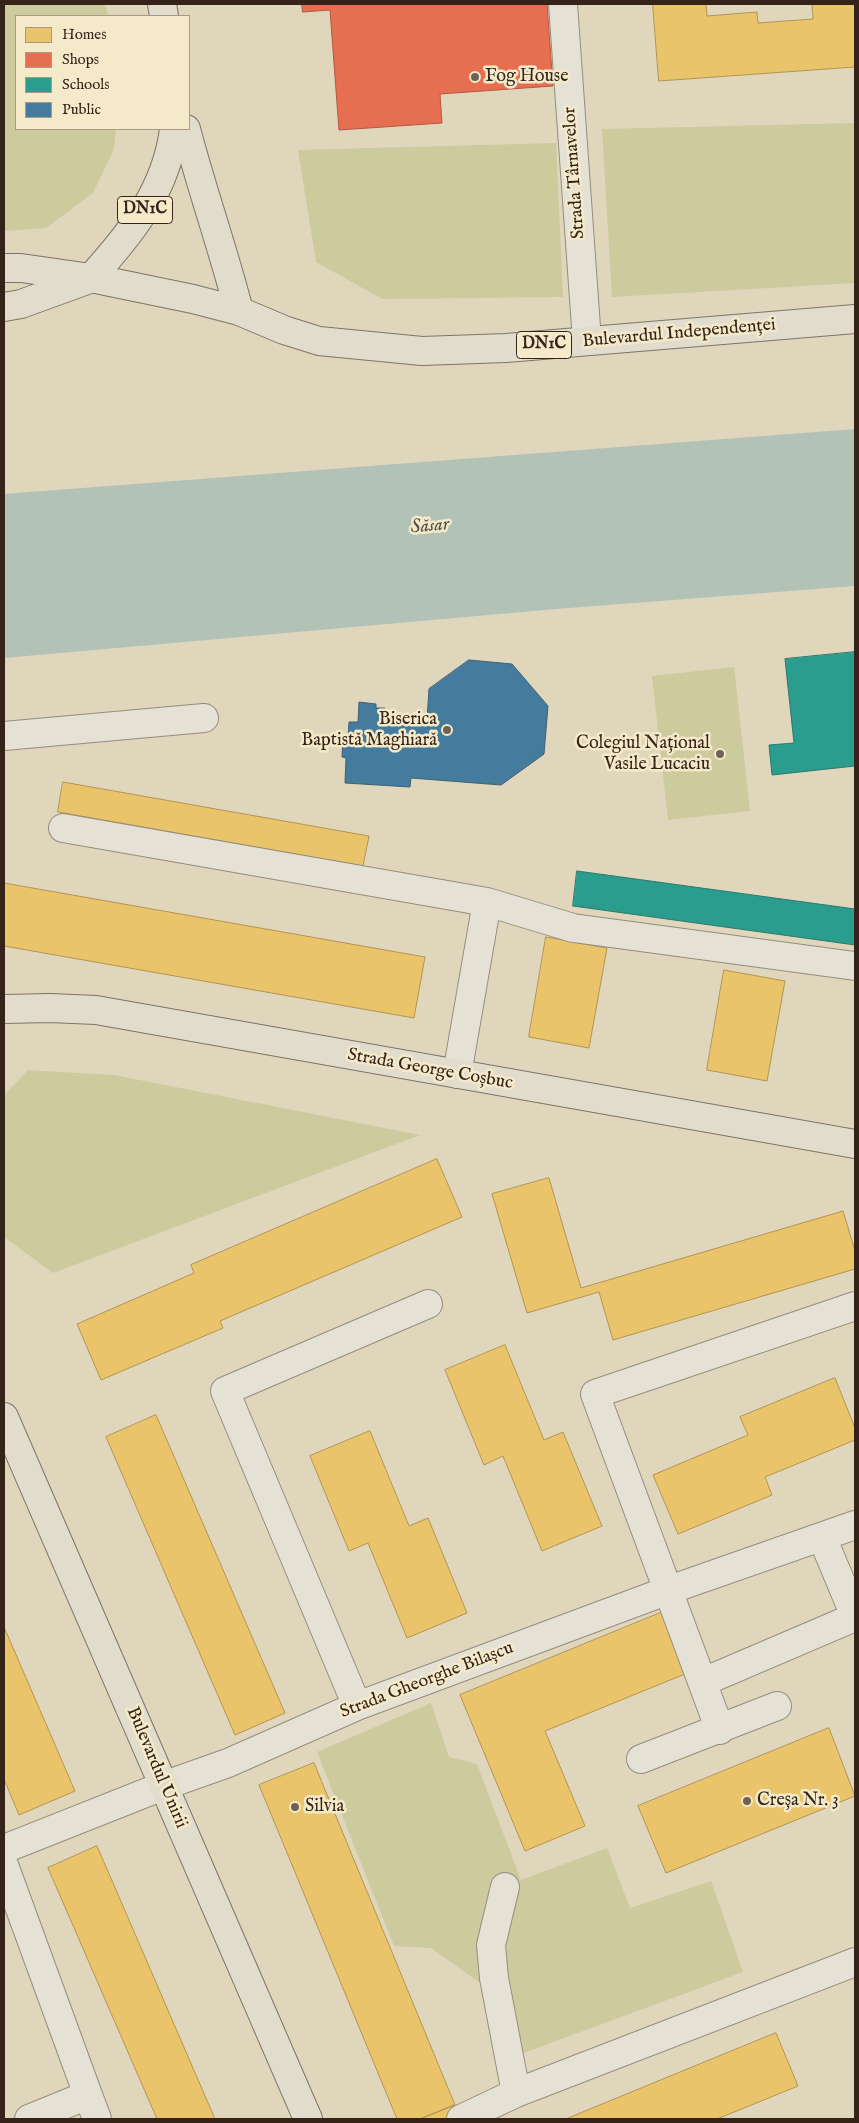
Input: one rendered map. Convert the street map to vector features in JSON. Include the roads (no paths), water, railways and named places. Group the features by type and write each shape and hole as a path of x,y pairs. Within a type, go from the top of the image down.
{"main road":[{"name":"DN1C","path":"91,278 132,228 156,192 165,169 174,130"},
{"path":"186,130 198,174 228,267 239,310"},
{"name":"Bulevardul Independenței","path":"4,268 22,268 91,278 239,310 284,330 319,341 353,346 422,351 506,348 855,319"},
{"path":"4,307 21,304 91,278"},
{"name":"Strada George Coșbuc","path":"4,1010 50,1008 96,1010 855,1144"},
{"name":"Bulevardul Unirii","path":"4,1417 308,2119"}],"street":[{"name":"Strada Târnavelor","path":"563,4 587,341"},
{"path":"4,736 204,718"},
{"path":"63,828 487,902 573,928 855,966"},
{"path":"457,1074 487,902"},
{"path":"357,1706 225,1391 428,1304"},
{"path":"720,1730 595,1394 855,1306"},
{"name":"Strada Gheorghe Bilașcu","path":"4,1849 228,1763 357,1706 669,1590 855,1525"},
{"path":"703,1682 855,1617 822,1537"},
{"path":"641,1759 720,1730 777,1706"},
{"path":"4,1865 93,2107 29,2119"},
{"path":"505,1887 491,1945 494,1978 516,2094"},
{"path":"461,2119 516,2094 855,1962"}],"water":[{"name":"Săsar","path":"855,429 855,586 556,609 4,658 4,494"}],"place":[{"name":"Fog House","path":"475,77"},
{"name":"Biserica Baptistă Maghiară","path":"447,730"},
{"name":"Colegiul Național Vasile Lucaciu","path":"720,754"},
{"name":"Creșa Nr. 3","path":"747,1801"},
{"name":"Silvia","path":"295,1807"}]}
